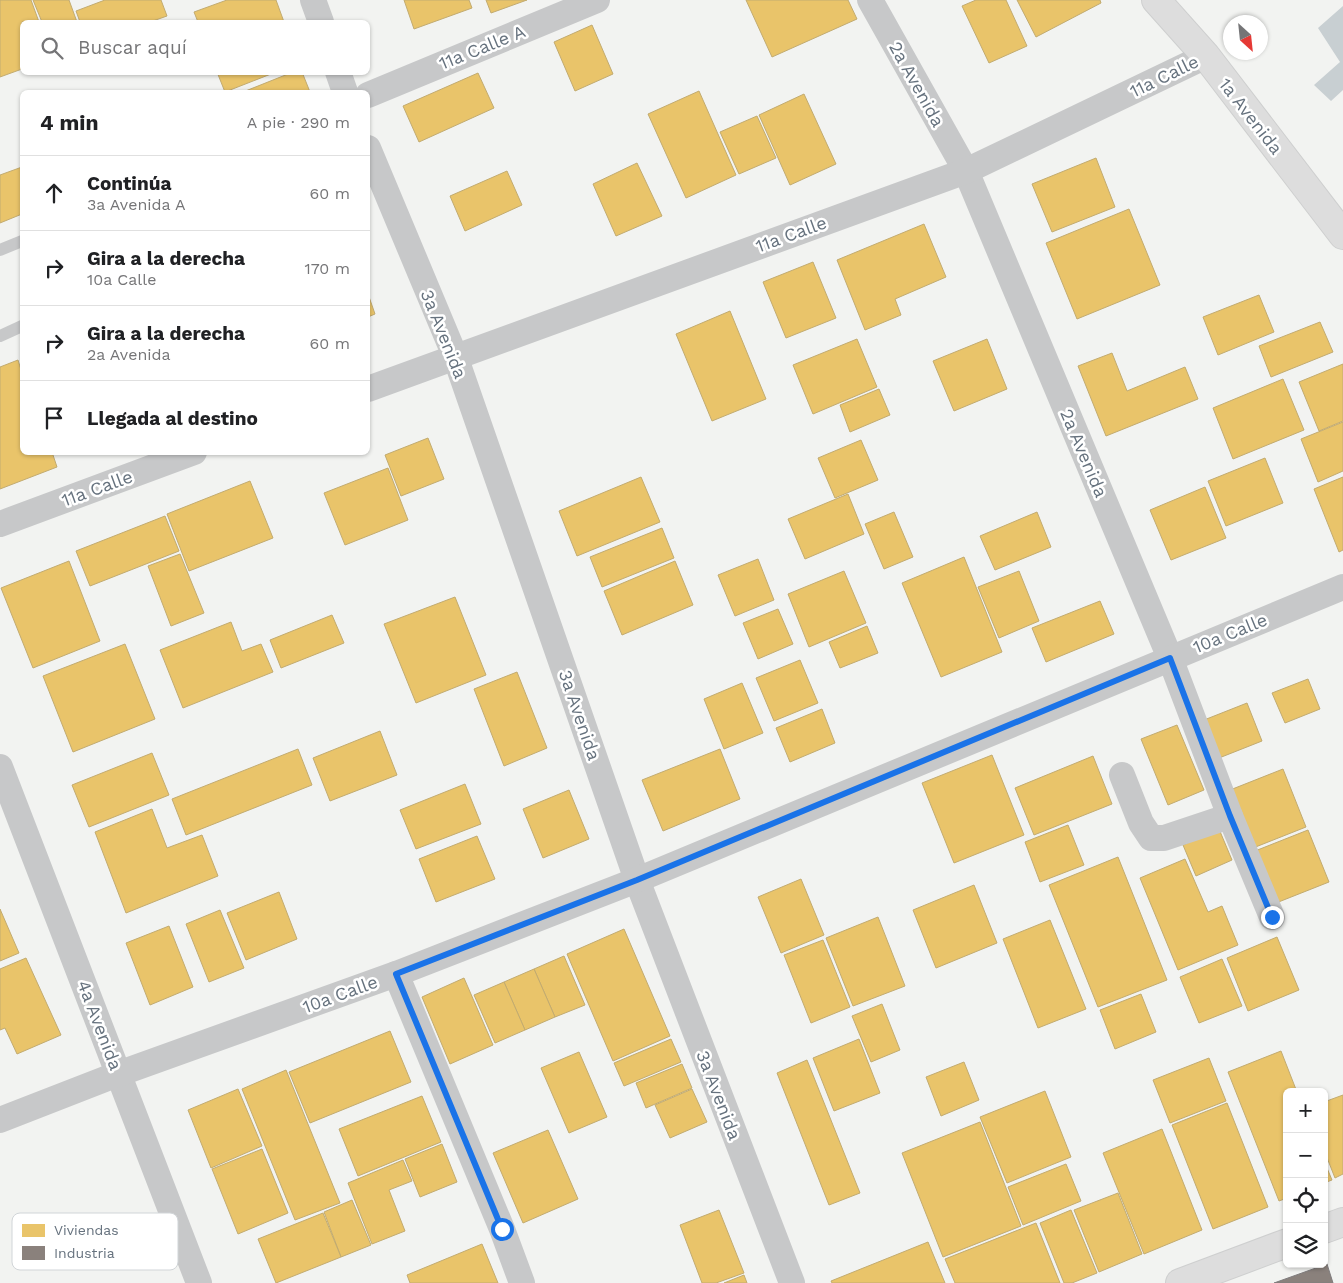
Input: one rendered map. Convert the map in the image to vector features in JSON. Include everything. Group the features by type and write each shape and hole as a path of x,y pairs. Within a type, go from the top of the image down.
{"street":[{"path":"313,0 320,20"},
{"name":"11a Calle A","path":"370,94 597,0"},
{"name":"2a Avenida","path":"870,0 966,170 1170,658 1230,816 1272,917"},
{"name":"1a Avenida","path":"1156,0 1206,56 1343,235"},
{"name":"11a Calle","path":"370,388 966,170 1206,56"},
{"path":"339,75 344,90"},
{"name":"3a Avenida","path":"370,153 455,356 637,880 792,1283"},
{"name":"11a Calle","path":"0,524 186,455"},
{"name":"10a Calle","path":"0,1120 118,1074 396,974 637,880 1343,587"},
{"name":"4a Avenida","path":"0,767 172,1213"},
{"path":"1122,775 1141,823 1150,838 1164,838 1230,816"},
{"path":"396,974 502,1229 522,1283"},
{"path":"1328,1228 1343,1222"},
{"name":"4a Avenida","path":"178,1229 199,1283"},
{"path":"1180,1283 1283,1244"}],"lane":[{"path":"0,250 20,242"},
{"path":"0,336 20,327"}],"shaded area":[{"path":"1343,6 1343,90 1331,101 1314,85 1340,62 1318,28"}],"building: Viviendas":[{"path":"0,0 31,0 38,20 20,20 20,70 0,77"},
{"path":"33,0 69,0 76,20 41,20"},
{"path":"105,0 161,0 167,16 156,20 79,20 76,11"},
{"path":"227,0 276,0 283,20 197,20 194,12"},
{"path":"404,0 469,0 472,8 414,29"},
{"path":"486,0 527,0 491,13"},
{"path":"746,0 848,0 857,19 772,57"},
{"path":"976,0 1006,0 1027,46 989,63 962,6"},
{"path":"1017,0 1100,0 1101,3 1036,37"},
{"path":"592,25 613,74 575,91 554,42"},
{"path":"478,73 494,108 419,142 403,106"},
{"path":"218,75 268,75 230,90 224,90"},
{"path":"286,75 303,75 309,90 248,90"},
{"path":"699,91 736,175 686,198 648,114"},
{"path":"804,94 836,164 790,185 759,115"},
{"path":"757,116 776,158 739,174 720,132"},
{"path":"1096,158 1115,207 1052,232 1032,184"},
{"path":"637,163 662,216 616,236 593,184"},
{"path":"20,168 20,215 0,223 0,175"},
{"path":"507,171 522,205 465,231 450,196"},
{"path":"1129,209 1160,285 1077,319 1046,243"},
{"path":"924,224 946,277 895,299 901,315 865,330 837,260"},
{"path":"813,262 836,318 786,338 763,282"},
{"path":"1259,295 1274,332 1218,355 1203,317"},
{"path":"370,300 375,314 370,316"},
{"path":"730,311 766,399 712,421 676,334"},
{"path":"1320,322 1333,352 1271,377 1259,346"},
{"path":"857,339 877,387 813,414 793,365"},
{"path":"987,339 1007,389 954,411 933,361"},
{"path":"1112,353 1127,391 1185,367 1198,399 1106,436 1078,366"},
{"path":"18,360 20,366 20,455 53,455 57,467 0,489 0,367"},
{"path":"1343,364 1343,421 1319,431 1299,382"},
{"path":"1283,379 1304,430 1233,459 1213,408"},
{"path":"879,389 890,415 850,432 840,405"},
{"path":"1343,422 1343,471 1318,482 1301,439"},
{"path":"428,438 444,479 401,496 385,455"},
{"path":"861,440 878,480 835,498 818,458"},
{"path":"1265,458 1283,503 1226,526 1208,481"},
{"path":"388,468 408,520 345,545 324,493"},
{"path":"641,477 660,522 577,556 559,511"},
{"path":"1343,477 1343,550 1339,552 1314,489"},
{"path":"250,481 273,538 189,571 167,514"},
{"path":"1205,487 1226,538 1171,560 1150,510"},
{"path":"848,494 864,534 805,559 788,519"},
{"path":"894,512 913,557 884,569 865,524"},
{"path":"1037,512 1051,547 995,570 980,536"},
{"path":"165,516 179,551 90,586 76,551"},
{"path":"662,528 674,558 602,587 590,557"},
{"path":"180,554 204,613 171,626 148,566"},
{"path":"964,557 1002,652 941,677 902,583"},
{"path":"758,559 774,600 735,616 718,575"},
{"path":"69,561 100,641 33,668 1,588"},
{"path":"675,561 693,605 622,635 604,591"},
{"path":"844,571 866,623 809,647 788,594"},
{"path":"1019,571 1039,621 999,638 978,587"},
{"path":"455,597 486,675 416,703 384,624"},
{"path":"1100,601 1114,634 1046,662 1032,628"},
{"path":"778,609 793,644 758,659 743,623"},
{"path":"332,615 344,643 281,668 270,640"},
{"path":"231,622 242,651 261,644 273,672 183,708 160,650"},
{"path":"867,626 878,653 840,668 829,642"},
{"path":"125,644 155,719 73,752 43,676"},
{"path":"800,660 818,703 774,721 756,678"},
{"path":"517,672 547,748 504,766 474,689"},
{"path":"1308,679 1320,709 1285,723 1272,693"},
{"path":"742,683 763,733 724,749 704,699"},
{"path":"1247,703 1262,741 1219,758 1204,720"},
{"path":"822,709 835,743 790,762 776,728"},
{"path":"1177,725 1204,790 1168,805 1141,739"},
{"path":"380,731 397,775 330,801 313,758"},
{"path":"298,749 312,785 186,835 172,799"},
{"path":"720,749 740,799 663,831 642,780"},
{"path":"152,753 169,795 89,827 72,785"},
{"path":"992,755 1024,835 954,863 922,783"},
{"path":"1093,756 1112,804 1034,835 1015,788"},
{"path":"1283,769 1306,827 1253,848 1230,790"},
{"path":"465,784 481,824 416,849 400,810"},
{"path":"569,790 589,839 543,858 523,809"},
{"path":"152,809 167,848 202,835 218,876 126,913 95,832"},
{"path":"1068,825 1084,865 1040,882 1025,842"},
{"path":"1219,829 1232,860 1196,876 1183,845"},
{"path":"1308,830 1329,882 1276,903 1255,851"},
{"path":"477,836 495,879 436,902 419,859"},
{"path":"1118,857 1167,980 1098,1007 1049,885"},
{"path":"1185,859 1208,912 1222,906 1238,945 1178,970 1140,878"},
{"path":"801,879 824,935 781,953 758,897"},
{"path":"974,885 997,943 936,968 913,910"},
{"path":"279,892 297,939 246,960 227,913"},
{"path":"0,909 19,953 0,961"},
{"path":"220,910 244,968 209,982 186,924"},
{"path":"878,917 905,986 853,1006 826,938"},
{"path":"1050,920 1086,1009 1038,1028 1003,939"},
{"path":"169,926 193,987 150,1005 126,943"},
{"path":"624,929 670,1036 613,1061 567,954"},
{"path":"1277,937 1299,990 1248,1011 1227,958"},
{"path":"823,940 850,1007 811,1023 784,955"},
{"path":"564,956 585,1005 555,1017 534,969"},
{"path":"26,958 61,1035 17,1054 5,1028 0,1030 0,969"},
{"path":"1222,959 1242,1006 1199,1023 1180,977"},
{"path":"534,969 555,1017 525,1030 504,982"},
{"path":"464,978 493,1045 450,1064 422,997"},
{"path":"504,982 525,1030 495,1043 474,995"},
{"path":"1141,994 1156,1032 1115,1049 1100,1010"},
{"path":"882,1004 900,1050 871,1062 852,1016"},
{"path":"390,1031 411,1082 310,1123 289,1072"},
{"path":"671,1039 681,1062 624,1086 614,1063"},
{"path":"859,1039 880,1093 834,1111 813,1058"},
{"path":"1281,1051 1295,1088 1283,1088 1283,1200 1279,1201 1228,1072"},
{"path":"579,1052 607,1117 569,1133 541,1068"},
{"path":"1209,1058 1226,1101 1170,1123 1153,1080"},
{"path":"807,1060 860,1193 829,1205 777,1073"},
{"path":"964,1062 979,1100 941,1116 926,1077"},
{"path":"682,1064 692,1088 646,1108 636,1083"},
{"path":"286,1070 340,1203 295,1220 242,1089"},
{"path":"238,1089 262,1146 211,1168 188,1110"},
{"path":"692,1089 707,1122 670,1138 655,1105"},
{"path":"1045,1091 1071,1157 1007,1183 980,1117"},
{"path":"1343,1095 1343,1174 1335,1178 1328,1160 1328,1101"},
{"path":"422,1096 441,1142 358,1176 339,1129"},
{"path":"1227,1103 1268,1207 1213,1229 1172,1125"},
{"path":"980,1122 1021,1226 943,1257 902,1153"},
{"path":"1162,1129 1202,1230 1144,1254 1103,1153"},
{"path":"548,1130 578,1199 523,1223 493,1153"},
{"path":"442,1144 457,1182 420,1197 405,1159"},
{"path":"262,1149 288,1213 238,1234 212,1169"},
{"path":"403,1160 412,1181 389,1190 405,1231 372,1244 348,1183"},
{"path":"1066,1164 1081,1201 1023,1225 1008,1187"},
{"path":"1328,1170 1332,1180 1328,1182"},
{"path":"1118,1193 1142,1254 1099,1272 1074,1210"},
{"path":"352,1200 371,1245 341,1257 324,1212"},
{"path":"719,1210 744,1273 716,1283 702,1283 680,1225"},
{"path":"1071,1210 1097,1273 1072,1283 1064,1283 1040,1223"},
{"path":"323,1213 341,1257 276,1283 258,1239"},
{"path":"1036,1223 1060,1283 955,1283 945,1259"},
{"path":"928,1242 945,1283 832,1283 831,1281"},
{"path":"482,1244 498,1283 410,1283 407,1275"},
{"path":"744,1275 747,1283 724,1283"}],"building: Industria":[{"path":"1328,1267 1333,1283 1274,1283 1316,1268"}],"route":[{"path":"502,1229 396,974 637,880 1170,658 1230,816 1272,917"}]}
